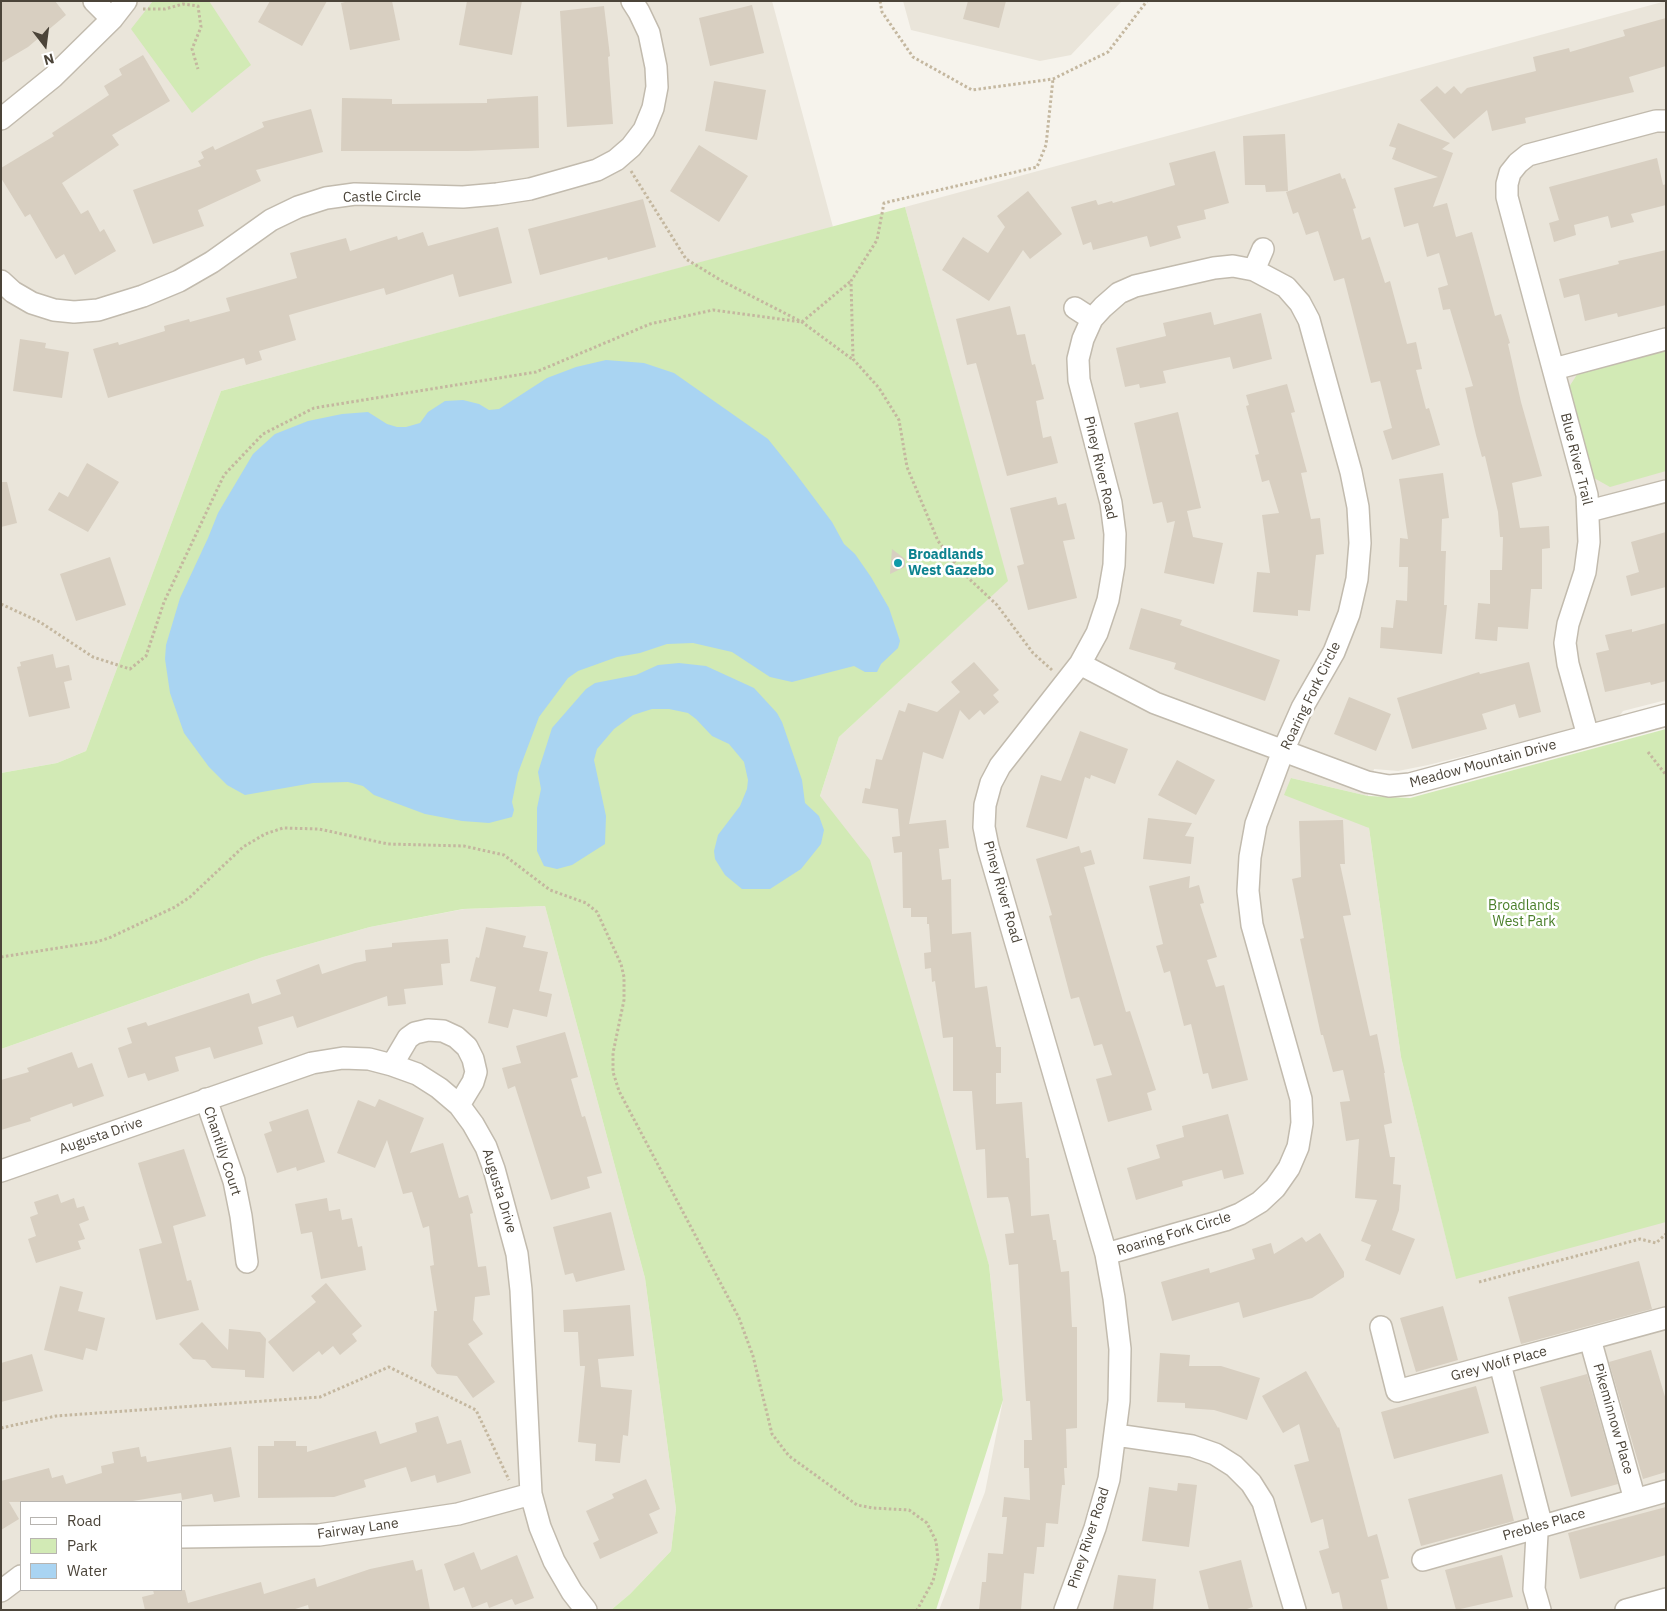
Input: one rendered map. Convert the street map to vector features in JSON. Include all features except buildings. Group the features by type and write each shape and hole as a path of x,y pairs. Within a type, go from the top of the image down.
{"street":[{"path":"94,1 112,19"},
{"name":"Castle Circle","path":"1,281 13,292 32,303 54,310 74,312 98,310 143,296 178,281 212,262 271,220 298,207 326,198 355,194 463,197 497,194 530,189 597,170 621,155 644,130 653,108 657,87 656,67 649,33 640,12 632,1"},
{"path":"1,119 53,77 112,19 133,3"},
{"name":"Blue River Trail","path":"1588,736 1568,664 1566,643 1568,624 1585,572 1589,542 1589,512 1554,370 1507,196 1499,181 1528,155 1656,121 1666,121"},
{"path":"1254,270 1263,249"},
{"name":"Roaring Fork Circle","path":"1084,314 1103,306 1119,293 1135,286 1214,268 1233,266 1254,270 1286,287 1300,303 1309,320 1351,472 1358,507 1360,543 1357,579 1348,614 1334,652 1302,708 1283,751 1256,824 1250,857 1248,891 1256,943 1301,1099 1302,1123 1292,1176 1260,1202 1240,1214 1106,1254"},
{"name":"Piney River Road","path":"1065,1610 1095,1528 1109,1478 1116,1435 1120,1349 1106,1254 988,848 984,827 985,805 991,783 1000,766 1075,672 1097,633 1108,600 1114,565 1115,534 1111,503 1079,380 1078,359 1083,339 1084,314"},
{"path":"1554,370 1666,339"},
{"path":"1589,512 1666,491"},
{"name":"Meadow Mountain Drive","path":"1075,672 1367,782 1389,786 1410,784 1666,715"},
{"path":"392,1065 408,1038 415,1033 428,1030 443,1031 456,1037 470,1053 476,1072 473,1082 458,1106"},
{"name":"Augusta Drive","path":"1,1171 312,1062 343,1058 369,1060 392,1065 427,1080 458,1106 474,1124 486,1147 517,1254 521,1290 522,1497 540,1527 554,1561 572,1592 586,1610"},
{"name":"Chantilly Court","path":"206,1099 234,1181 241,1216 246,1262"},
{"name":"Grey Wolf Place","path":"1381,1327 1397,1392 1666,1318"},
{"name":"Pikeminnow Place","path":"1590,1339 1635,1500"},
{"path":"1500,1364 1540,1519 1534,1589 1540,1610"},
{"path":"1116,1435 1192,1446 1215,1454 1240,1472 1251,1483 1263,1502 1295,1610"},
{"name":"Prebles Place","path":"1423,1560 1666,1491"},
{"name":"Fairway Lane","path":"182,1537 319,1535 458,1514 522,1497"},
{"path":"1,1591 20,1577"},
{"path":"1626,1610 1666,1599"}],"path":[{"path":"880,1 882,12 913,57 972,90 1053,79 1108,52 1147,1"},
{"path":"133,3 145,10 165,9 183,4 198,6 202,27 192,49 198,69"},
{"path":"1,604 40,622 93,658 130,669 146,656 164,602 224,475 263,434 314,408 536,372 650,324 713,310 802,322 851,281 877,240 884,204 1038,167 1046,145 1053,79"},
{"path":"621,155 686,259 722,281 802,322 853,360 879,388 899,420 907,467 938,541 962,572 997,605 1033,653 1047,668 1075,672"},
{"path":"851,281 853,360"},
{"path":"1648,752 1666,775"},
{"path":"1,957 96,942 126,930 175,907 190,897 244,847 264,834 283,828 319,829 395,845 464,846 504,855 550,890 586,903 597,912 621,964 624,978 624,1000 613,1053 613,1072 619,1091 739,1318 753,1356 772,1434 789,1456 856,1504 873,1508 909,1510 927,1523 936,1541 938,1560 933,1581 917,1610"},
{"path":"1479,1282 1640,1239 1656,1243 1666,1234"},
{"path":"1,1428 56,1416 320,1397 389,1367 476,1410 508,1475 522,1497"}],"shaded area":[{"path":"1,1 772,1 833,227 221,391 86,751 57,763 1,773"},
{"path":"903,1 1122,1 1071,55 1040,61 911,30"},
{"path":"1666,1 1666,700 1623,711 1618,718 1428,765 1398,771 1374,769 1368,796 1291,778 1369,828 1401,1057 1456,1278 1666,1221 1666,1610 939,1610 985,1492 1003,1400 989,1265 820,796 839,737 1007,581 905,207"},
{"path":"545,906 645,1278 676,1509 671,1551 630,1594 611,1610 1,1610 1,1049 263,957 370,927 464,909"}],"green space":[{"path":"153,1 209,1 251,65 192,113 131,29"},
{"path":"905,207 1008,581 839,737 820,796 870,860 989,1265 1003,1400 936,1610 611,1610 630,1594 671,1551 676,1509 645,1278 545,906 463,909 370,927 263,957 1,1049 1,773 57,763 86,751 221,391"},
{"path":"1666,350 1666,471 1610,487 1594,478 1569,387 1578,373"},
{"name":"Broadlands West Park","path":"1666,729 1666,1222 1456,1279 1401,1057 1369,828 1284,795 1291,778 1368,796 1410,798"}],"water":[{"path":"606,360 644,363 674,373 768,439 832,522 844,544 855,554 889,608 900,641 898,648 881,664 877,672 865,672 854,666 792,682 770,677 732,652 693,643 667,644 640,653 617,657 578,671 568,678 539,717 518,773 512,802 514,810 512,817 489,823 462,821 425,814 374,795 363,786 348,782 313,783 245,795 227,785 209,767 184,733 170,693 165,659 166,645 180,598 218,513 253,454 275,434 308,421 342,414 368,412 387,424 406,427 420,423 428,412 445,401 463,400 479,404 489,410 499,409 547,378 576,367"},
{"path":"679,663 706,666 754,688 777,713 782,722 802,780 805,803 819,816 824,830 821,844 801,869 770,889 742,889 725,875 715,859 714,851 718,835 740,806 747,789 748,780 744,762 729,744 712,736 688,713 669,709 652,709 633,715 614,729 597,749 594,760 606,816 605,844 572,865 557,869 544,866 537,851 537,808 541,789 538,772 552,728 586,689 595,683 636,675 658,665"}],"place":[{"name":"Broadlands West Gazebo","path":"898,563"}]}
